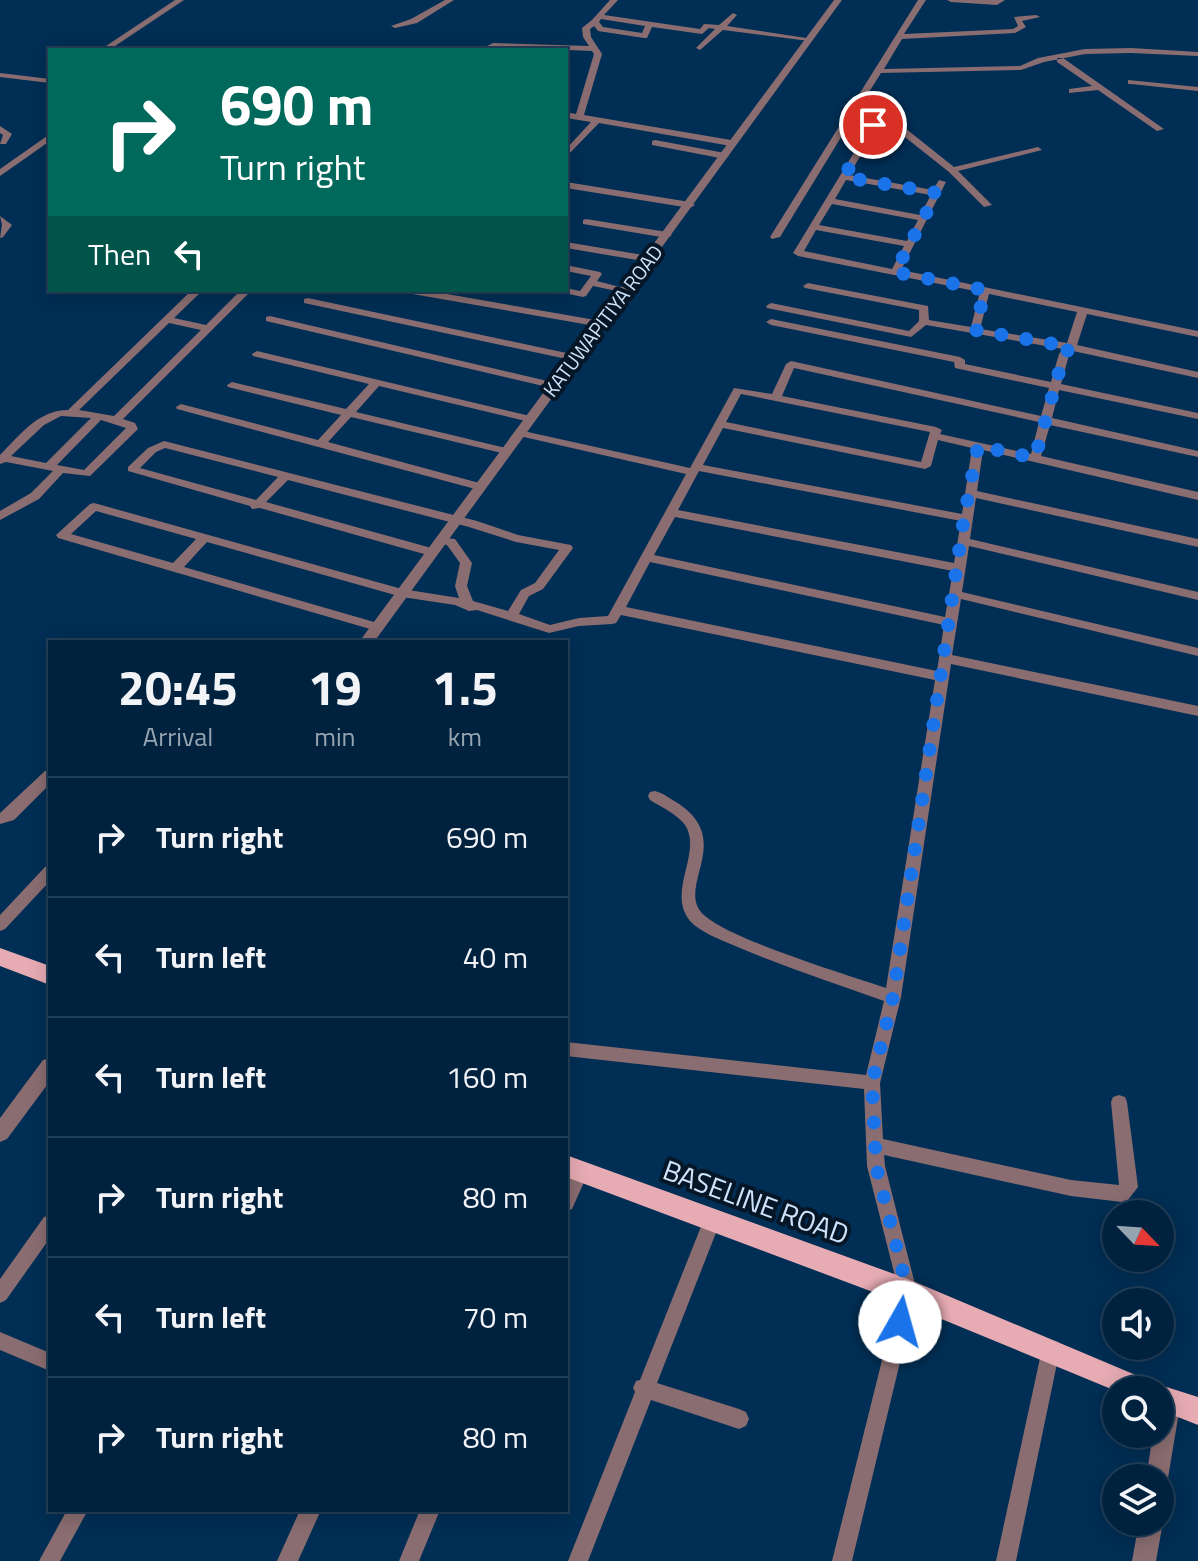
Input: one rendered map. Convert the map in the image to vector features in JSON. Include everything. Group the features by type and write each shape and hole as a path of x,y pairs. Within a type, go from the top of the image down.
{"main road":[{"path":"0,957 48,975"},
{"name":"BASELINE ROAD","path":"573,1168 908,1292 1114,1376"},
{"name":"BASELINE ROAD","path":"1174,1401 1198,1411"}],"street":[{"path":"107,48 180,0"},
{"path":"395,26 414,21 450,0"},
{"path":"579,117 598,54 586,28 614,0"},
{"name":"KATUWAPITIYA ROAD","path":"367,640 838,0"},
{"path":"775,237 808,176 863,99 922,0"},
{"path":"951,0 997,3 1001,0"},
{"path":"700,48 733,15"},
{"path":"899,37 1015,31 1022,27 1017,19 1036,17"},
{"path":"597,19 601,29 644,36 650,24 702,32 707,26 721,27 809,39"},
{"path":"487,48 493,45 594,49"},
{"path":"879,71 1021,68 1041,58 1109,51 1198,54"},
{"path":"1060,60 1160,129"},
{"path":"0,75 48,81"},
{"path":"1131,82 1198,89"},
{"path":"1072,91 1097,88"},
{"path":"863,99 952,170 987,205"},
{"path":"568,115 731,143"},
{"path":"863,118 873,128 798,253 1198,334"},
{"path":"568,152 597,120"},
{"path":"0,129 8,134 3,142"},
{"path":"0,173 48,138"},
{"path":"655,143 725,156"},
{"path":"952,170 1038,150"},
{"path":"844,177 937,193"},
{"path":"895,272 942,182"},
{"path":"568,185 690,205"},
{"path":"830,201 923,218"},
{"path":"0,219 7,225 0,235"},
{"path":"586,222 667,235"},
{"path":"814,227 909,244"},
{"path":"568,245 649,259"},
{"path":"568,268 597,274 583,294 568,291"},
{"path":"591,283 626,290"},
{"path":"771,306 911,334 924,322 924,308 808,286"},
{"path":"975,330 985,290"},
{"path":"72,411 196,292"},
{"path":"116,420 245,292"},
{"path":"418,292 601,324"},
{"path":"308,301 576,358"},
{"path":"1035,458 1064,354 1071,347 1083,310"},
{"path":"270,319 556,386"},
{"path":"168,320 208,328"},
{"path":"771,322 960,360 959,366 1198,416"},
{"path":"924,322 1071,347 1198,375"},
{"path":"257,354 530,419"},
{"path":"776,397 791,364 1198,454"},
{"path":"320,444 377,382"},
{"path":"232,385 506,451"},
{"path":"377,627 62,535 94,507 402,593 419,593 469,607 529,618 555,630 579,622 612,620 738,390 936,430 925,466 720,424"},
{"path":"181,407 479,486"},
{"path":"72,411 99,416 131,425 132,429 88,473 77,475 2,459 53,412 72,411"},
{"path":"0,516 35,496 53,469 99,416"},
{"path":"519,433 694,470 964,518"},
{"path":"934,436 1198,496"},
{"path":"431,552 256,506 132,469 152,450 164,444 516,538 567,548 539,586 525,593 511,616"},
{"path":"842,1561 908,1292 876,1166 872,1083 893,997 946,658 964,518 978,446"},
{"path":"256,506 284,477"},
{"path":"969,493 1198,543"},
{"path":"670,512 957,568"},
{"path":"176,568 204,538"},
{"path":"441,540 451,542 466,563 461,586 469,607"},
{"path":"962,541 1198,596"},
{"path":"645,557 951,622"},
{"path":"955,594 1198,652"},
{"path":"618,610 942,677"},
{"path":"946,658 1198,711"},
{"path":"0,819 9,816 48,777"},
{"path":"655,796 688,819 698,834 689,904 696,918 741,942 893,997"},
{"path":"0,925 48,873"},
{"path":"568,1049 872,1083"},
{"path":"0,1133 48,1069"},
{"path":"875,1145 1071,1188 1122,1194 1129,1187 1119,1102"},
{"path":"568,1193 573,1168"},
{"path":"578,1561 643,1388 712,1220"},
{"path":"0,1294 48,1226"},
{"path":"0,1341 48,1361"},
{"path":"1006,1561 1051,1349"},
{"path":"643,1388 739,1419"},
{"path":"49,1561 77,1512"},
{"path":"287,1561 310,1512"},
{"path":"409,1561 429,1512"},
{"path":"1144,1561 1148,1536"}],"route":[{"path":"873,125 844,177 937,193 895,272 985,290 975,330 1071,347 1064,354 1035,458 978,446 964,518 946,658 893,997 872,1083 876,1166 908,1292 900,1322"}]}
